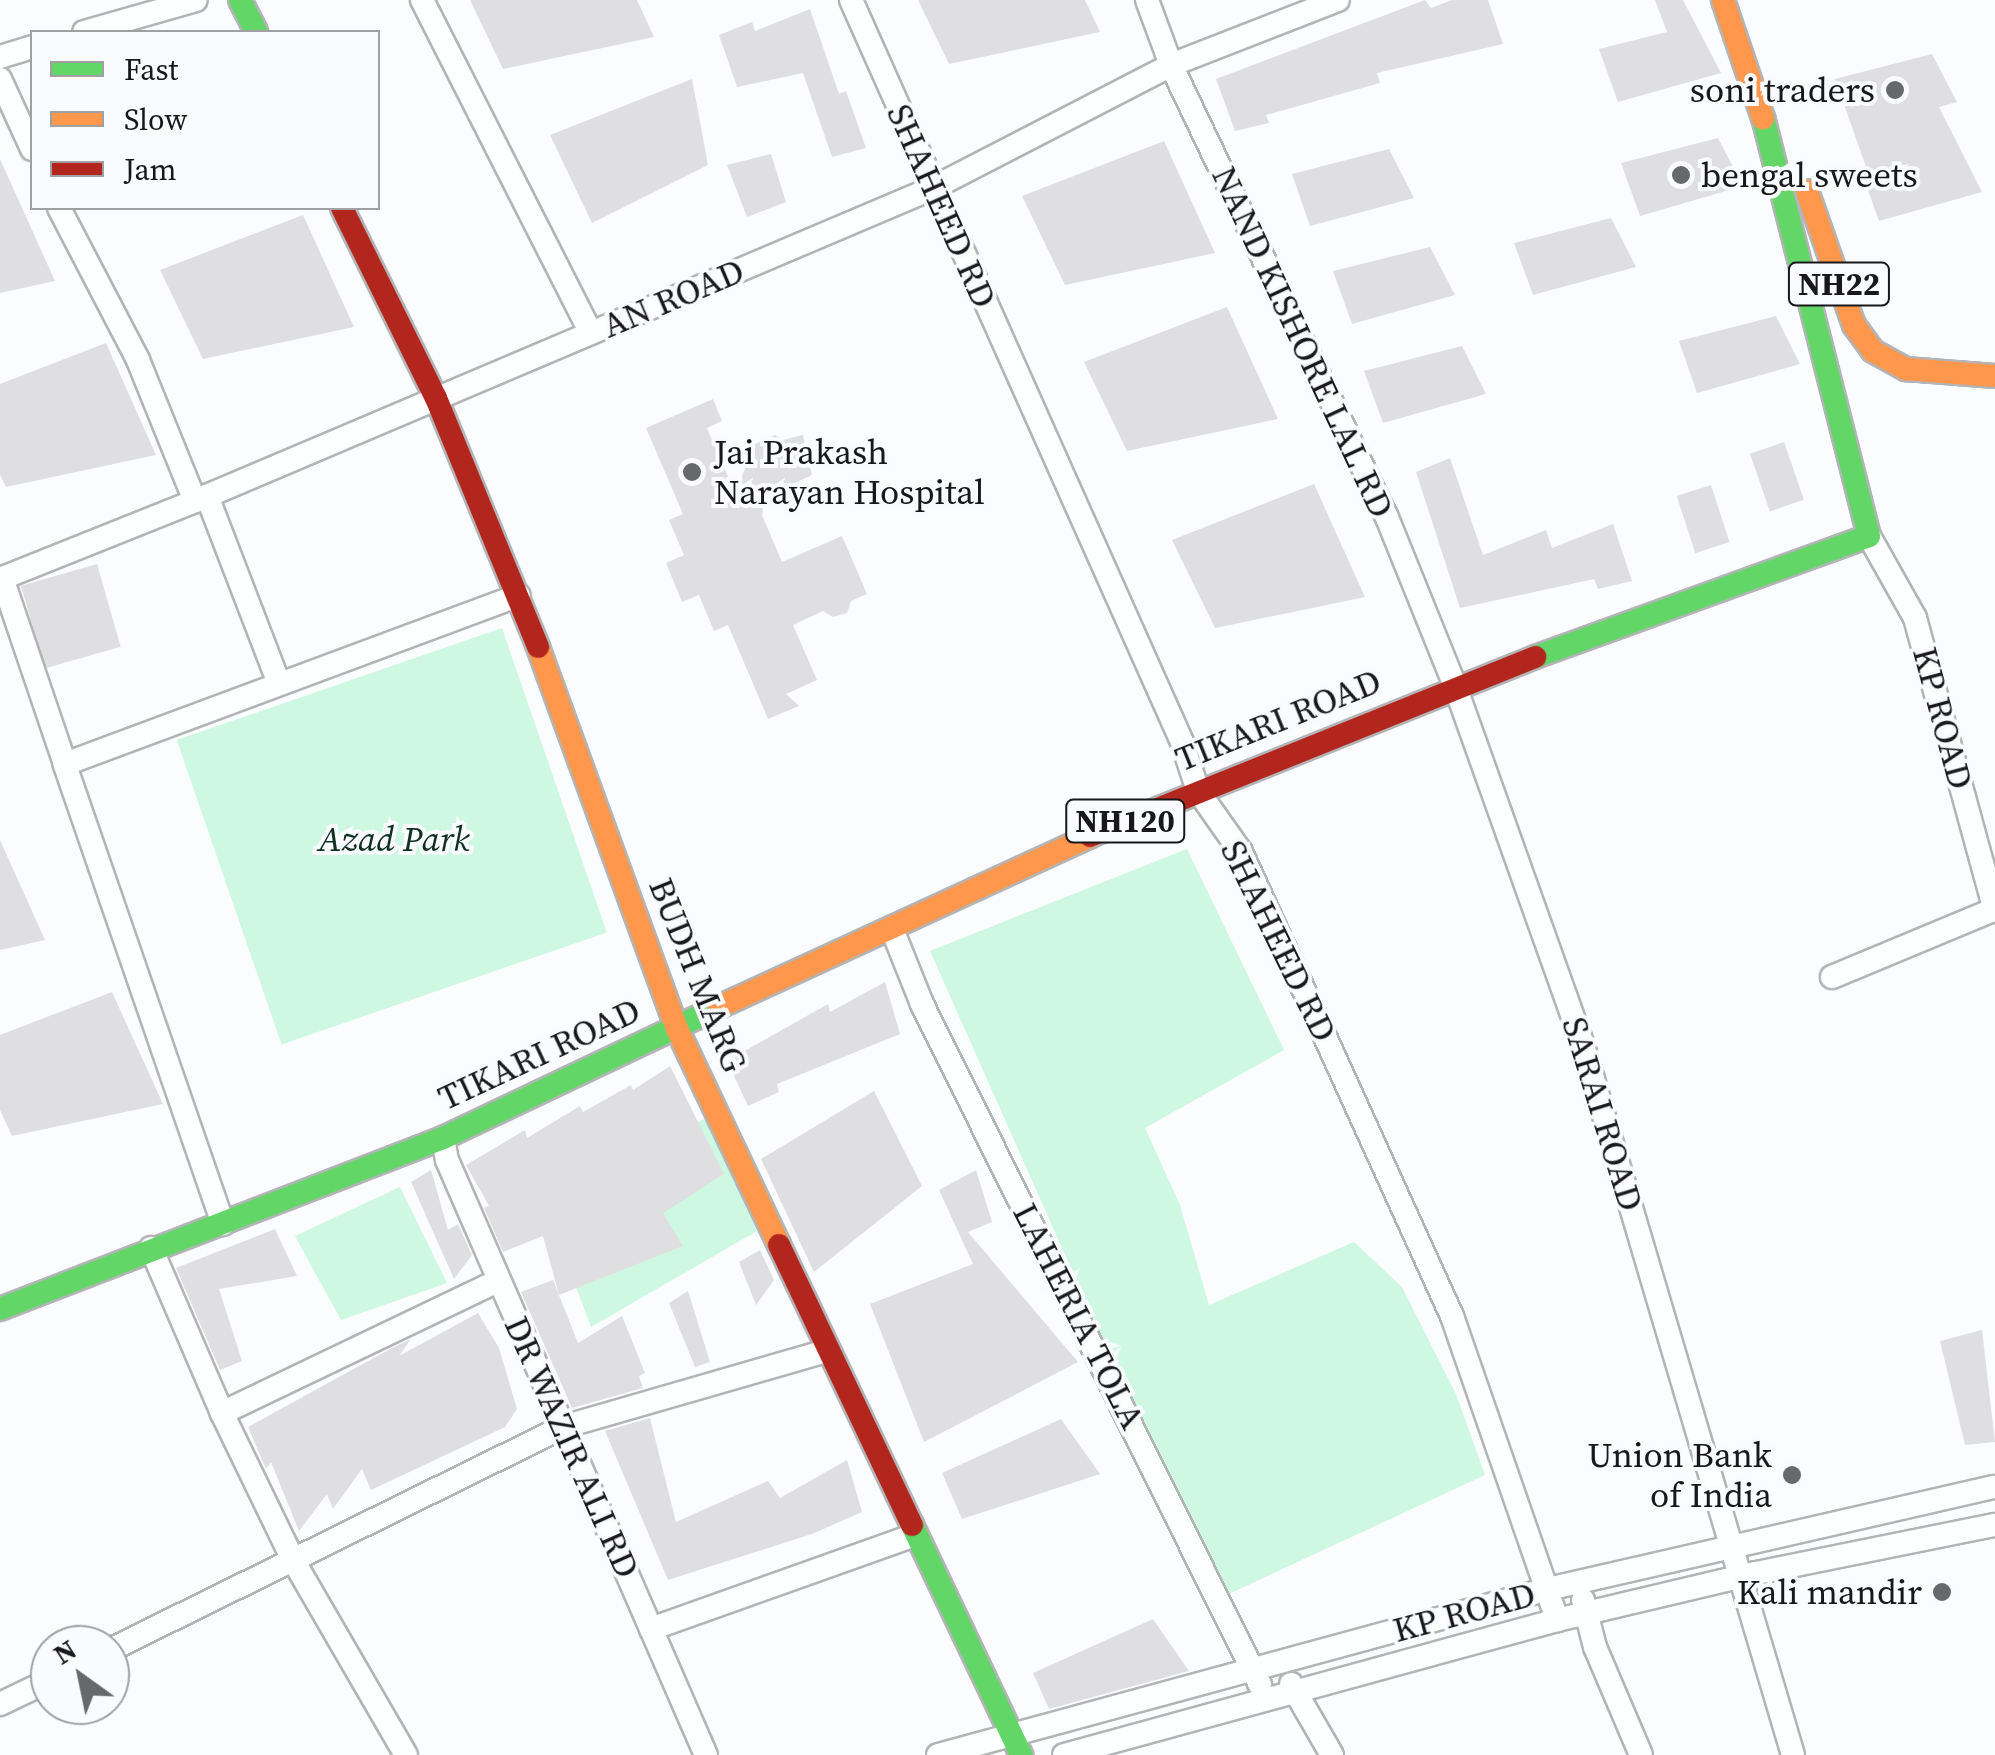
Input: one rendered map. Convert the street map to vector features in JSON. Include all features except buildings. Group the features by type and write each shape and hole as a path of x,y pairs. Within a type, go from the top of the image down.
{"main road":[{"path":"240,0 255,30"},
{"path":"1723,0 1763,118 1868,536"},
{"name":"NH22","path":"1763,118 1794,162 1863,340 1906,370 1989,372"},
{"name":"BUDH MARG","path":"343,210 436,398 518,594 677,1029 1017,1746"},
{"name":"TIKARI ROAD","path":"0,1309 443,1138 1023,864 1198,791 1455,686 1868,536"}],"street":[{"path":"91,30 196,0"},
{"path":"422,0 591,333"},
{"name":"SHAHEED RD","path":"851,0 1182,742 1198,791 1242,852 1452,1316 1557,1620"},
{"name":"NAND KISHORE LAL RD","path":"1147,0 1172,64 1386,515 1455,686"},
{"name":"AN ROAD","path":"1,578 201,499 933,188 1172,64 1338,0"},
{"path":"0,57 30,49"},
{"path":"0,79 30,145"},
{"path":"61,210 138,360 279,684"},
{"name":"KP ROAD","path":"1868,536 1916,618 1995,910"},
{"path":"1,578 223,1224"},
{"path":"64,764 518,594"},
{"name":"SARAI ROAD","path":"1455,686 1584,1045 1793,1755"},
{"path":"1832,977 1995,910"},
{"name":"LAHERIA TOLA","path":"892,929 922,1004 1255,1671 1266,1702"},
{"name":"DR WAZIR ALI RD","path":"443,1138 447,1160 706,1755"},
{"path":"151,1248 222,1413 294,1560 406,1755"},
{"path":"222,1413 499,1280"},
{"path":"130,1640 563,1427 827,1351"},
{"name":"KP ROAD","path":"938,1755 1017,1746 1281,1662 1548,1589 1995,1488"},
{"name":"KP ROAD","path":"1064,1755 1557,1620 1741,1576 1995,1525"},
{"path":"651,1629 915,1536"},
{"path":"1578,1582 1595,1648 1641,1755"},
{"path":"1281,1662 1332,1755"},
{"path":"0,1704 30,1690"}],"green space":[{"name":"Azad Park","path":"502,628 607,932 282,1044 177,740"},
{"path":"1187,849 1284,1050 1145,1128 1180,1205 1209,1305 1354,1242 1402,1287 1456,1394 1485,1475 1218,1599 930,951"},
{"path":"706,1118 757,1231 591,1327 543,1200"},
{"path":"400,1187 447,1283 341,1320 295,1236"}],"traffic: fast":[{"path":"240,0 255,30"},
{"path":"1535,657 1869,536 1763,118"},
{"path":"0,1309 443,1138 719,1007"},
{"path":"912,1525 1021,1755"}],"traffic: slow":[{"path":"1723,0 1763,118"},
{"path":"1807,191 1854,325 1873,351 1906,369 1995,376"},
{"path":"538,647 677,1029 779,1245"},
{"path":"719,1007 1090,836"}],"traffic: jam":[{"path":"343,210 436,398 538,647"},
{"path":"1090,836 1535,657"},
{"path":"779,1245 912,1525"}],"place":[{"name":"soni traders","path":"1895,90"},
{"name":"bengal sweets","path":"1681,175"},
{"name":"Jai Prakash Narayan Hospital","path":"692,472"},
{"name":"Union Bank of India","path":"1792,1475"},
{"name":"Kali mandir","path":"1942,1592"}]}
